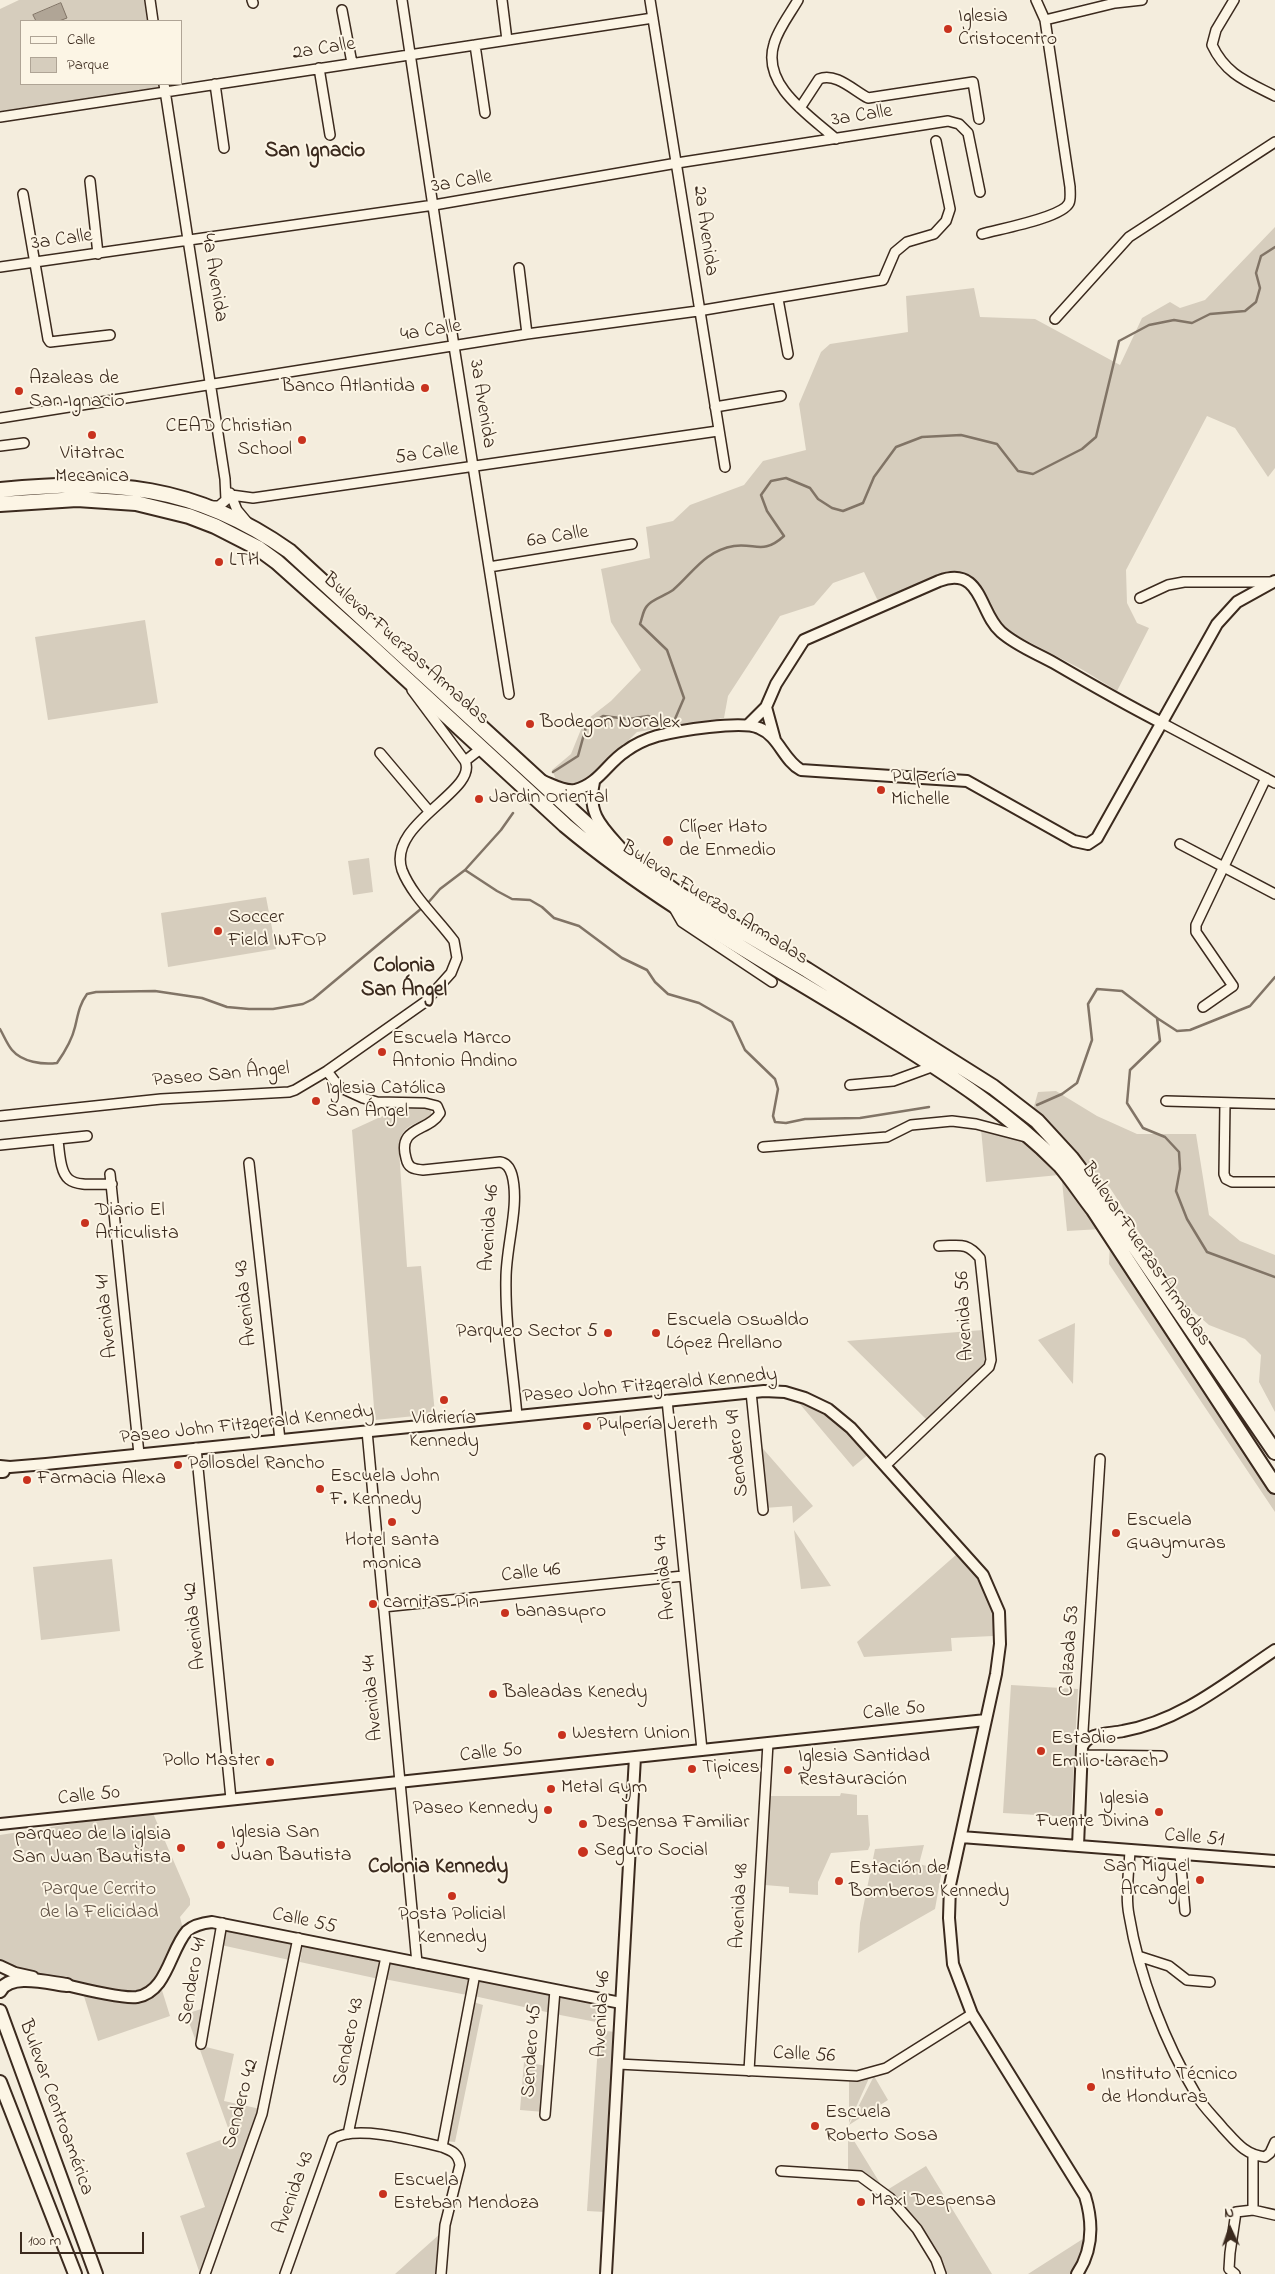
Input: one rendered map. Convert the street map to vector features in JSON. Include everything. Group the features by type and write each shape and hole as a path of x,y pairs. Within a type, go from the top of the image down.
{"highway":[{"name":"Bulevar Fuerzas Armadas","path":"0,490 53,485 99,484 152,491 202,505 250,526 288,551 606,841 677,893 807,970 993,1087 1037,1122 1071,1158 1105,1203 1275,1452"},
{"name":"Bulevar Fuerzas Armadas","path":"0,504 77,498 136,503 175,512 215,526 258,548 277,562 396,669 579,838 672,906 801,982 934,1066 992,1107 1031,1138 1061,1167 1094,1210 1275,1486"},
{"path":"0,510 32,501"}],"main road":[{"path":"0,1991 2,1987 11,1981 67,1985"},
{"name":"Bulevar Centroamérica","path":"0,2009 96,2274"},
{"name":"Bulevar Centroamérica","path":"0,2082 75,2274"}],"street":[{"path":"150,0 153,20"},
{"name":"3a Avenida","path":"402,0 509,694"},
{"path":"502,0 507,40"},
{"name":"2a Avenida","path":"650,0 677,163 698,311 725,468"},
{"path":"798,0 773,44 772,61 776,77 783,90 800,108 836,139"},
{"path":"982,234 1038,220 1064,209 1070,202 1070,187 1045,20 1036,0"},
{"path":"1045,20 1115,3 1142,0"},
{"path":"1234,0 1216,30 1212,46 1219,60 1230,73 1275,96"},
{"path":"342,10 352,64"},
{"name":"2a Calle","path":"0,118 165,88 215,84 653,18"},
{"path":"475,45 485,113"},
{"path":"319,68 330,135"},
{"path":"971,72 979,119"},
{"path":"800,108 819,79 824,77 841,81 868,98 973,82"},
{"path":"215,84 224,148"},
{"name":"4a Avenida","path":"165,88 225,478 226,500 223,504 219,506 202,505"},
{"name":"3a Calle","path":"0,267 434,205 677,163 948,121 959,124 968,132 980,192"},
{"name":"4a Calle","path":"0,418 527,334 778,299 883,280 895,252 907,242 934,234 946,221 950,209 936,141"},
{"path":"1055,319 1129,238 1275,142"},
{"path":"90,181 98,254"},
{"path":"23,194 49,341 110,335"},
{"path":"520,268 527,334"},
{"path":"778,299 788,354"},
{"path":"715,407 781,396"},
{"name":"5a Calle","path":"231,495 253,498 718,431"},
{"path":"0,446 24,443"},
{"name":"4a Avenida","path":"225,478 236,510 250,526"},
{"name":"6a Calle","path":"490,567 632,544"},
{"path":"748,724 766,708 776,684 804,640 939,580 958,578 971,583 978,592 995,626 1015,643 1162,724 1271,780 1223,866 1196,925 1196,932 1233,986 1202,1007"},
{"path":"1140,598 1168,585 1184,582 1273,582"},
{"path":"536,778 570,791 594,782 625,751 656,736 748,724 768,733 793,766 801,770 967,780 1074,841 1088,844 1097,838 1217,624 1237,602 1273,582"},
{"path":"396,669 465,761 482,747"},
{"path":"766,708 775,741"},
{"path":"380,753 429,812"},
{"name":"Paseo San Ángel","path":"0,1116 161,1099 289,1092 327,1071 425,1002 451,973 457,958 457,950 454,941 416,893 402,870 402,850 406,839 429,812 463,781 468,769 465,761"},
{"path":"594,782 592,801 600,825 635,863"},
{"path":"1180,844 1275,894"},
{"path":"672,906 682,922 772,982"},
{"path":"850,1085 893,1081 934,1066"},
{"name":"Avenida 46","path":"327,1071 340,1087 363,1098 377,1102 425,1103 437,1106 440,1113 437,1118 411,1132 405,1140 404,1151 408,1165 414,1169 423,1170 500,1162 505,1163 509,1167 512,1175 513,1197 506,1279 517,1416"},
{"path":"1166,1102 1275,1104"},
{"path":"1225,1103 1224,1174 1226,1179 1232,1182 1275,1182"},
{"path":"763,1147 887,1137 911,1125 952,1121 979,1125 1031,1138"},
{"path":"0,1145 87,1136"},
{"path":"58,1139 60,1165 67,1179 79,1184 112,1184"},
{"name":"Avenida 43","path":"249,1163 280,1440"},
{"name":"Avenida 41","path":"110,1174 139,1454"},
{"name":"Avenida 56","path":"886,1465 989,1366 980,1258 972,1248 967,1246 939,1246"},
{"name":"Paseo John Fitzgerald Kennedy","path":"3,1469 751,1392 785,1392 805,1398 828,1409 851,1428 886,1465 983,1575 999,1612 1000,1644 986,1720 950,1885 950,1933 954,1964 972,2014 1085,2196 1090,2213 1092,2231 1084,2260 1077,2274"},
{"name":"Sendero 49","path":"751,1392 763,1510"},
{"name":"Avenida 47","path":"667,1400 683,1576 702,1750"},
{"name":"Avenida 44","path":"366,1431 417,1962"},
{"name":"Avenida 42","path":"196,1448 231,1800"},
{"name":"Calzada 53","path":"1078,1846 1100,1459"},
{"name":"Calle 46","path":"383,1607 683,1576"},
{"path":"1162,1756 1082,1751 1085,1741 1093,1736 1147,1726 1176,1715 1275,1650"},
{"name":"Calle 50","path":"0,1824 986,1720"},
{"name":"Avenida 48","path":"749,2070 768,1743"},
{"name":"Avenida 46","path":"606,2274 635,1757"},
{"name":"Calle 51","path":"961,1837 1275,1861"},
{"path":"1130,1851 1128,1913 1138,1956 1154,2006 1197,2097 1239,2146 1253,2156 1265,2157 1270,2153 1275,2142"},
{"path":"1180,1855 1185,1911"},
{"name":"Calle 55","path":"0,1966 15,1973 36,1978 132,1997 147,1994 155,1987 188,1931 201,1924 222,1923 621,2003"},
{"name":"Sendero 41","path":"201,2044 222,1923"},
{"name":"Sendero 42","path":"205,2274 262,2114 298,1938"},
{"path":"1138,1956 1169,1966 1187,1980 1210,1982"},
{"name":"Sendero 43","path":"348,2134 386,1957"},
{"name":"Calle 55","path":"0,1977 15,1973"},
{"path":"442,2147 475,1974"},
{"name":"Sendero 45","path":"545,2115 555,1990"},
{"name":"Calle 56","path":"618,2064 857,2076 874,2073 886,2068 972,2014"},
{"name":"Avenida 43","path":"285,2274 333,2139 341,2134 348,2134"},
{"path":"348,2134 388,2134 442,2147 453,2151 458,2157 460,2165 445,2225 441,2274"},
{"path":"1253,2156 1253,2210"},
{"path":"780,2172 860,2176 890,2198 918,2229 936,2260 941,2274"},
{"path":"1234,2274 1229,2269 1236,2212 1253,2210 1275,2215"}],"green space":[{"path":"19,0 151,0 155,20 20,20 20,85 164,85 165,89 0,115 0,9"},
{"path":"1275,227 1275,468 1268,477 1235,428 1207,416 1126,570 1127,603 1137,623 1149,628 1117,691 1083,670 1006,630 995,616 977,580 964,572 948,571 878,601 864,572 833,583 814,605 780,616 728,696 724,718 637,732 590,779 571,787 557,782 552,770 571,754 584,722 611,701 641,670 611,622 601,569 650,558 646,527 673,521 690,505 744,485 763,461 806,450 799,404 821,352 830,344 908,332 906,296 974,288 980,317 1035,319 1120,365 1142,318 1170,302 1180,308 1205,300"},
{"path":"145,620 158,703 48,720 35,637"},
{"path":"369,858 373,892 353,895 348,861"},
{"name":"Soccer Field INFOP","path":"266,897 276,949 168,967 161,913"},
{"path":"1056,1091 1097,1116 1137,1134 1196,1134 1209,1215 1240,1241 1275,1255 1275,1412 1259,1382 1261,1355 1245,1339 1209,1325 1187,1306 1110,1188 1033,1110 1038,1092"},
{"path":"417,1105 430,1109 432,1115 405,1130 400,1141 399,1150 407,1267 421,1266 435,1414 375,1420 352,1130 402,1107"},
{"path":"981,1129 1027,1140 1059,1175 986,1182"},
{"path":"1062,1181 1101,1229 1067,1231"},
{"path":"1110,1242 1275,1492 1275,1512 1109,1264"},
{"path":"1075,1323 1073,1384 1038,1340"},
{"path":"983,1330 985,1365 927,1420 847,1341"},
{"path":"794,1397 835,1420 870,1453 853,1467"},
{"path":"758,1443 813,1506 793,1523 792,1506 764,1508"},
{"path":"794,1530 831,1586 801,1589"},
{"path":"957,1554 978,1578 994,1613 993,1636 951,1638 952,1651 864,1657 857,1642"},
{"path":"112,1559 120,1631 41,1640 33,1567"},
{"name":"Estadio Emilio Larach","path":"1011,1685 1078,1689 1071,1817 1003,1813"},
{"path":"841,1793 857,1795 857,1815 868,1815 870,1845 868,1850 831,1853 818,1882 818,1895 789,1893 789,1887 765,1885 769,1796 840,1796"},
{"name":"Parque Cerrito de la Felicidad","path":"152,1811 190,1899 190,1905 180,1917 183,1929 162,1969 148,1986 139,1991 128,1993 25,1972 0,1959 0,1835"},
{"path":"924,1845 919,1864 942,1870 935,1909 858,1953 860,1923 875,1849"},
{"path":"225,1926 298,1941 294,1961 221,1945"},
{"path":"303,1943 383,1960 379,1979 300,1962"},
{"path":"388,1961 470,1976 467,1995 384,1979"},
{"path":"477,1977 552,1991 551,2013 474,1996"},
{"path":"161,1987 170,2016 98,2041 83,1993 117,2002 135,2003 150,1999"},
{"path":"557,1993 598,2001 596,2022 555,2014"},
{"path":"473,2002 483,2005 455,2142 445,2141"},
{"path":"207,2007 204,2046 198,2047 186,2014"},
{"path":"599,2030 615,2032 605,2212 587,2211"},
{"path":"206,2047 234,2054 224,2101 265,2110 208,2274 200,2274 180,2216 205,2207 186,2153 231,2136 200,2050"},
{"path":"524,2062 547,2066 544,2112 520,2110"},
{"path":"870,2076 849,2123 849,2078"},
{"path":"874,2076 888,2100 849,2125"},
{"path":"848,2131 883,2188 848,2173"},
{"path":"926,2166 992,2274 945,2274 928,2239 887,2190"},
{"path":"441,2233 438,2274 395,2274"},
{"path":"1089,2235 1074,2274 1028,2274"}],"shaded area":[{"path":"61,3 67,18 62,20 36,20 33,15"}],"waterway":[{"path":"553,772 578,756 586,727 603,716 629,719 648,716 665,724 675,719 684,698 667,650 640,624 644,612 655,599 673,590 700,564 715,553 742,545 765,547 777,542 784,536 767,511 761,495 771,481 786,478 810,488 818,499 832,508 843,511 863,503 874,477 896,447 922,437 961,435 997,444 1018,471 1033,474 1082,449 1096,437 1119,341 1149,325 1174,320 1192,323 1210,314 1245,311 1256,302 1260,288 1256,273 1261,256 1275,247"},
{"path":"427,904 440,889 465,870 501,830 513,813"},
{"path":"465,870 512,899 530,900 542,907 554,918 579,926 622,958 647,970 655,982 668,994 699,1003 732,1022 745,1050 775,1079 778,1089 773,1116 775,1122 786,1123 805,1119 860,1118 929,1107"},
{"path":"0,1029 16,1054 33,1062 51,1064 57,1063 68,1046 74,1032 80,1006 87,994 96,992 155,991 202,998 227,1007 249,1009 273,1009 303,1004 313,999 422,908"},
{"path":"1157,1018 1177,1031 1190,1030 1250,1006 1275,977"},
{"path":"1037,1105 1062,1094 1077,1083 1092,1040 1088,1004 1097,989 1122,991 1157,1018 1160,1041 1130,1070 1127,1103 1143,1128 1165,1137 1179,1152 1180,1169 1176,1191 1187,1219 1207,1252 1275,1277"}],"place":[{"name":"Iglesia Cristocentro","path":"948,29"},
{"name":"Banco Atlantida","path":"425,388"},
{"name":"Azaleas de San Ignacio","path":"19,391"},
{"name":"Vitatrac Mecanica","path":"92,435"},
{"name":"CEAD Christian School","path":"302,440"},
{"name":"LTH","path":"219,562"},
{"name":"Bodegon Noralex","path":"530,724"},
{"name":"Pulpería Michelle","path":"881,790"},
{"name":"Jardin Oriental","path":"479,799"},
{"name":"Clíper Hato de Enmedio","path":"668,841"},
{"name":"Soccer Field INFOP","path":"218,931"},
{"name":"Escuela Marco Antonio Andino","path":"382,1052"},
{"name":"Iglesia Católica San Ángel","path":"316,1101"},
{"name":"Diario El Articulista","path":"85,1223"},
{"name":"Parqueo Sector 5","path":"608,1333"},
{"name":"Escuela Oswaldo López Arellano","path":"656,1333"},
{"name":"Vidriería Kennedy","path":"444,1400"},
{"name":"Pulpería Jereth","path":"587,1426"},
{"name":"Pollosdel Rancho","path":"178,1465"},
{"name":"Farmacia Alexa","path":"27,1480"},
{"name":"Escuela John F. Kennedy","path":"320,1489"},
{"name":"Hotel santa monica","path":"392,1522"},
{"name":"Escuela Guaymuras","path":"1116,1533"},
{"name":"carnitas Pin","path":"373,1604"},
{"name":"banasupro","path":"505,1613"},
{"name":"Baleadas Kenedy","path":"493,1694"},
{"name":"Western Union","path":"562,1735"},
{"name":"Estadio Emilio Larach","path":"1041,1751"},
{"name":"Pollo Master","path":"270,1762"},
{"name":"Tipices","path":"692,1769"},
{"name":"Iglesia Santidad Restauración","path":"788,1770"},
{"name":"Metal Gym","path":"551,1789"},
{"name":"Paseo Kennedy","path":"548,1810"},
{"name":"Iglesia Fuente Divina","path":"1159,1812"},
{"name":"Despensa Familiar","path":"583,1824"},
{"name":"Iglesia San Juan Bautista","path":"221,1845"},
{"name":"parqueo de la iglsia San Juan Bautista","path":"181,1848"},
{"name":"Seguro Social","path":"583,1852"},
{"name":"San Miguel Arcangel","path":"1200,1880"},
{"name":"Estación de Bomberos Kennedy","path":"839,1881"},
{"name":"Posta Policial Kennedy","path":"452,1896"},
{"name":"Instituto Técnico de Honduras","path":"1091,2087"},
{"name":"Escuela Roberto Sosa","path":"815,2126"},
{"name":"Escuela Esteban Mendoza","path":"383,2194"},
{"name":"Maxi Despensa","path":"861,2202"}],"district":[{"name":"San Ignacio","path":"315,153"},
{"name":"Colonia San Ángel","path":"404,980"},
{"name":"Colonia Kennedy","path":"438,1869"}]}
